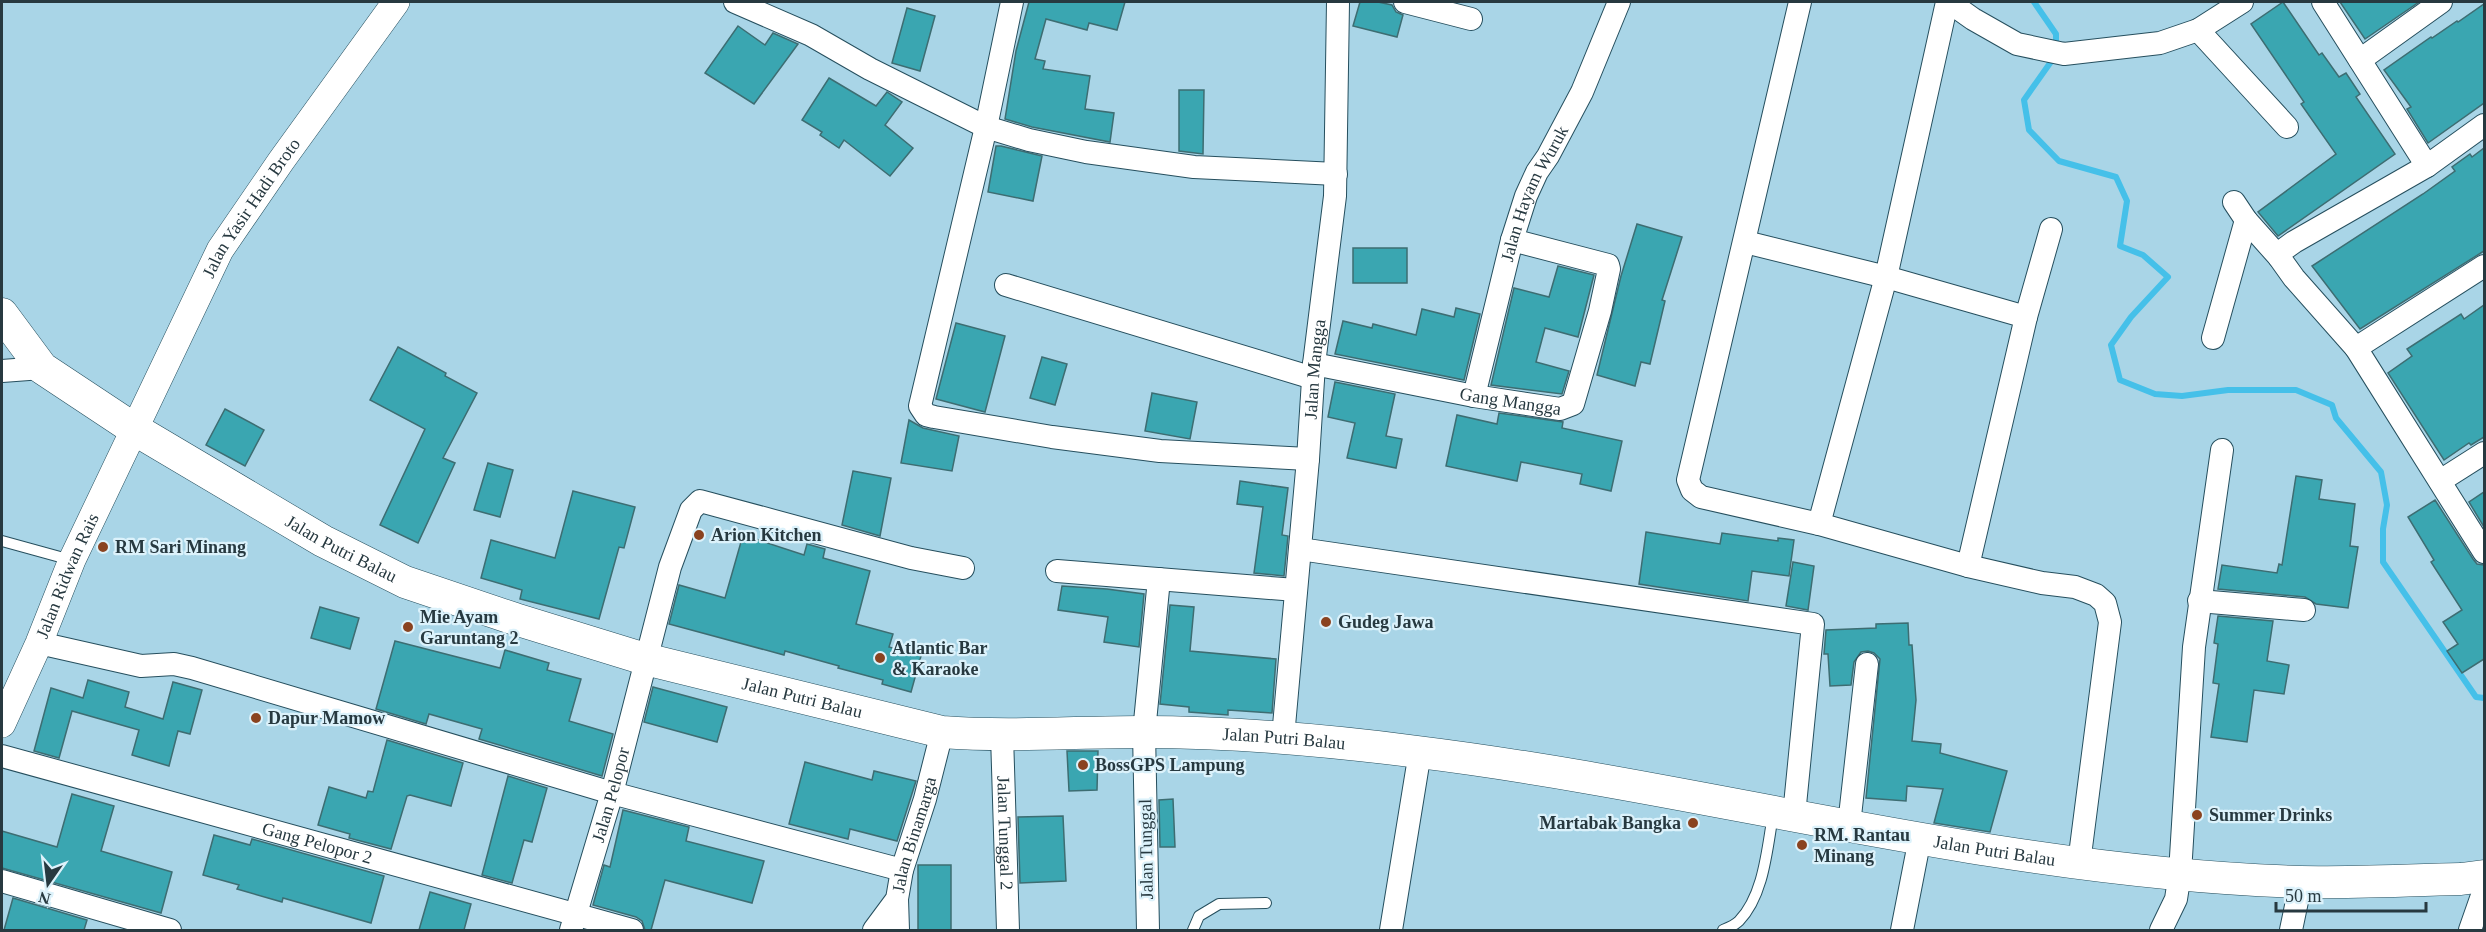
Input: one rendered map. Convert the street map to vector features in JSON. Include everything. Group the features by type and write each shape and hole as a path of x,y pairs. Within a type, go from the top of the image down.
{"main road":[{"name":"Jalan Putri Balau","path":"2,314 42,368 134,429 323,541 405,582 645,659 942,732 1002,735 1144,732 1283,737 1420,752 2079,863 2301,882 2461,879 2484,876"}],"street":[{"name":"Jalan Yasir Hadi Broto","path":"134,429 220,250 396,2"},
{"path":"735,2 811,35 870,69 986,127 1029,140 1086,152 1194,167 1336,174"},
{"path":"1012,2 986,127 920,406 922,411 926,415 1052,437 1139,448 1308,459"},
{"name":"Jalan Mangga","path":"1283,737 1308,459 1313,371 1335,196 1338,2"},
{"path":"1405,2 1471,19"},
{"name":"Jalan Hayam Wuruk","path":"1474,396 1512,240 1537,172 1582,92 1618,2"},
{"path":"1800,2 1688,480 1692,490 1701,497 1819,524 1968,566 2042,583 2075,587 2096,595 2105,603 2110,622 2079,863"},
{"path":"1819,524 1886,277 1948,2 2017,44 2054,53 2160,43 2198,30 2242,2"},
{"path":"2323,2 2427,166"},
{"path":"2360,60 2441,2"},
{"path":"2198,30 2287,126"},
{"path":"2279,257 2283,250 2294,242 2427,166 2484,125"},
{"path":"2213,338 2240,211 2294,278 2356,348 2484,552"},
{"path":"1968,566 2026,317 2051,229"},
{"name":"Gang Mangga","path":"1006,285 1313,371 1560,409 1567,408 1573,404 1580,382 1600,310 1608,266 1512,240"},
{"path":"1745,242 1886,277 2026,317"},
{"path":"2356,348 2484,266"},
{"path":"2,370 42,368"},
{"name":"Jalan Ridwan Rais","path":"2,724 39,643 72,560 134,429"},
{"path":"2161,930 2176,899 2180,873 2194,646 2222,450"},
{"path":"2439,482 2484,453"},
{"name":"Jalan Pelopor","path":"573,922 612,793 645,659 677,545 691,510 700,501 911,558 963,568"},
{"path":"1300,549 1813,624 1784,814"},
{"path":"1058,571 1296,590"},
{"name":"Jalan Tunggal","path":"1148,930 1144,732 1159,579"},
{"path":"2199,601 2304,610"},
{"path":"39,643 141,666 174,664 192,668 612,793 902,870"},
{"path":"1849,825 1867,664"},
{"name":"Jalan Binamarga","path":"874,930 897,899 902,870 925,799 942,732"},
{"name":"Jalan Tunggal 2","path":"1002,735 1008,930"},
{"path":"1391,930 1420,752"},
{"name":"Gang Pelopor 2","path":"2,756 573,922 632,930"},
{"path":"1902,930 1920,838"},
{"path":"2,881 170,930"},
{"path":"2291,930 2301,882"},
{"path":"2470,930 2484,890"},
{"path":"897,899 898,930"}],"lane":[{"path":"2,541 72,560"},
{"path":"1723,930 1738,923 1753,901 1784,814"},
{"path":"1193,930 1199,916 1219,904 1266,903"}],"building":[{"path":"1029,2 1125,2 1117,30 1089,23 1087,30 1046,19 1035,59 1045,61 1043,69 1090,76 1085,109 1114,113 1110,142 1032,127 1005,119 1016,51"},
{"path":"1360,2 1392,5 1396,12 1403,15 1397,37 1353,26"},
{"path":"2283,2 2319,55 2322,53 2339,77 2346,73 2360,94 2356,97 2395,154 2278,236 2258,212 2336,154 2301,104 2304,102 2251,24"},
{"path":"2340,2 2419,2 2365,39"},
{"path":"2484,4 2484,103 2428,143 2407,109 2411,107 2384,70"},
{"path":"907,8 935,16 920,71 892,63"},
{"path":"738,26 765,45 773,33 798,44 754,104 705,73"},
{"path":"829,78 876,106 887,92 902,102 885,125 913,148 890,176 844,140 839,148 820,135 822,132 802,120"},
{"path":"1179,90 1204,90 1203,154 1179,151"},
{"path":"996,146 1042,156 1033,201 988,192"},
{"path":"2484,148 2484,251 2360,329 2312,266 2423,194 2455,171 2452,167 2470,154 2472,157"},
{"path":"1637,224 1682,237 1662,300 1665,301 1650,364 1641,362 1635,386 1597,375 1621,276"},
{"path":"1353,248 1407,248 1407,283 1353,283"},
{"path":"1558,266 1594,275 1578,337 1545,328 1536,362 1569,371 1562,394 1491,385 1514,288 1549,297"},
{"path":"2484,305 2484,437 2471,445 2469,443 2444,460 2388,373 2412,356 2407,349 2461,314 2464,319"},
{"path":"1456,308 1480,314 1464,380 1335,354 1343,321 1372,328 1373,324 1416,335 1422,309 1454,317"},
{"path":"956,323 1005,336 985,412 936,399"},
{"path":"398,347 477,393 443,458 455,463 418,543 380,525 425,429 370,400"},
{"path":"1042,357 1067,364 1055,405 1030,398"},
{"path":"1335,382 1395,394 1386,436 1402,439 1396,468 1347,458 1355,423 1328,417"},
{"path":"1152,393 1197,402 1190,439 1145,431"},
{"path":"225,409 264,430 245,466 206,445"},
{"path":"1499,413 1563,422 1562,428 1622,441 1611,491 1580,484 1582,474 1521,462 1517,481 1446,466 1457,415 1497,424"},
{"path":"909,420 923,428 959,436 952,471 901,463"},
{"path":"488,463 513,470 500,517 474,510"},
{"path":"853,471 891,478 880,536 842,525"},
{"path":"2296,476 2322,480 2319,499 2355,504 2350,546 2358,547 2348,608 2316,604 2305,597 2218,589 2222,565 2277,573 2279,564 2282,565"},
{"path":"1240,481 1288,488 1282,535 1288,536 1284,576 1254,573 1263,507 1237,504"},
{"path":"573,491 635,507 624,548 619,547 599,619 520,599 522,590 481,578 491,540 555,558"},
{"path":"2484,492 2484,527 2469,502"},
{"path":"2435,500 2473,559 2477,564 2484,565 2484,659 2462,673 2447,651 2458,644 2443,622 2462,610 2431,562 2434,560 2408,517"},
{"path":"1646,532 1720,544 1722,533 1778,541 1778,538 1794,540 1789,576 1752,571 1748,601 1639,584"},
{"path":"743,535 804,555 807,544 825,549 823,558 870,571 856,624 893,634 889,647 921,656 911,692 882,684 883,680 838,668 839,666 785,651 784,655 669,624 679,585 725,598"},
{"path":"1793,562 1814,566 1808,610 1786,606"},
{"path":"1062,586 1144,594 1139,647 1104,642 1108,617 1058,610"},
{"path":"1170,605 1194,607 1190,651 1276,659 1272,713 1228,710 1228,715 1189,712 1189,707 1160,704"},
{"path":"320,607 359,618 350,649 311,638"},
{"path":"2218,616 2273,621 2267,661 2289,665 2284,694 2254,690 2247,742 2211,737 2219,684 2213,683 2218,644 2214,643"},
{"path":"1908,623 1916,700 1912,741 1941,744 1940,753 2007,771 1990,832 1934,823 1943,789 1907,786 1906,801 1866,798 1880,659 1874,653 1861,652 1854,662 1851,685 1830,686 1828,654 1824,654 1826,630 1876,628 1876,624"},
{"path":"395,641 500,668 505,650 549,663 547,670 581,679 569,721 613,734 602,776 479,739 482,729 429,714 426,724 376,709"},
{"path":"88,680 129,692 125,707 163,719 173,682 202,690 190,734 178,731 169,766 132,755 139,730 72,711 59,758 34,751 51,688 83,698"},
{"path":"653,687 727,707 717,742 644,722"},
{"path":"387,740 463,763 451,806 407,796 391,849 349,838 350,834 318,825 329,787 366,798 368,791 373,792"},
{"name":"BossGPS Lampung","path":"1067,751 1098,751 1097,790 1069,791"},
{"path":"805,762 872,780 874,771 916,781 897,841 850,829 848,839 789,824"},
{"path":"508,776 547,788 532,842 524,840 512,883 482,875"},
{"path":"72,794 114,806 101,851 172,872 161,913 2,868 2,831 57,847"},
{"path":"1173,799 1175,847 1160,847 1159,800"},
{"path":"623,810 689,827 686,841 764,861 752,903 665,880 651,930 645,930 642,921 636,917 593,905 604,865 610,867"},
{"path":"1063,816 1066,881 1020,883 1018,817"},
{"path":"214,835 250,845 252,839 384,876 371,923 283,898 282,902 237,889 239,885 203,875"},
{"path":"918,865 951,865 951,930 918,930"},
{"path":"430,892 471,904 464,930 419,930"},
{"path":"13,898 87,920 84,930 4,930"}],"waterway":[{"path":"2034,2 2056,34 2056,47"},
{"path":"2055,56 2024,100 2029,130 2059,161 2116,177 2127,201 2120,246 2143,255 2168,277 2131,317 2111,345 2120,380 2155,394 2182,396 2228,390 2296,390 2332,405 2336,418 2381,472 2387,505 2383,529 2383,562 2476,697 2484,698"}],"place":[{"name":"Arion Kitchen","path":"699,535"},
{"name":"RM Sari Minang","path":"103,547"},
{"name":"Gudeg Jawa","path":"1326,622"},
{"name":"Mie Ayam Garuntang 2","path":"408,627"},
{"name":"Atlantic Bar & Karaoke","path":"880,658"},
{"name":"Dapur Mamow","path":"256,718"},
{"name":"BossGPS Lampung","path":"1083,765"},
{"name":"Summer Drinks","path":"2197,815"},
{"name":"Martabak Bangka","path":"1693,823"},
{"name":"RM. Rantau Minang","path":"1802,845"}]}
